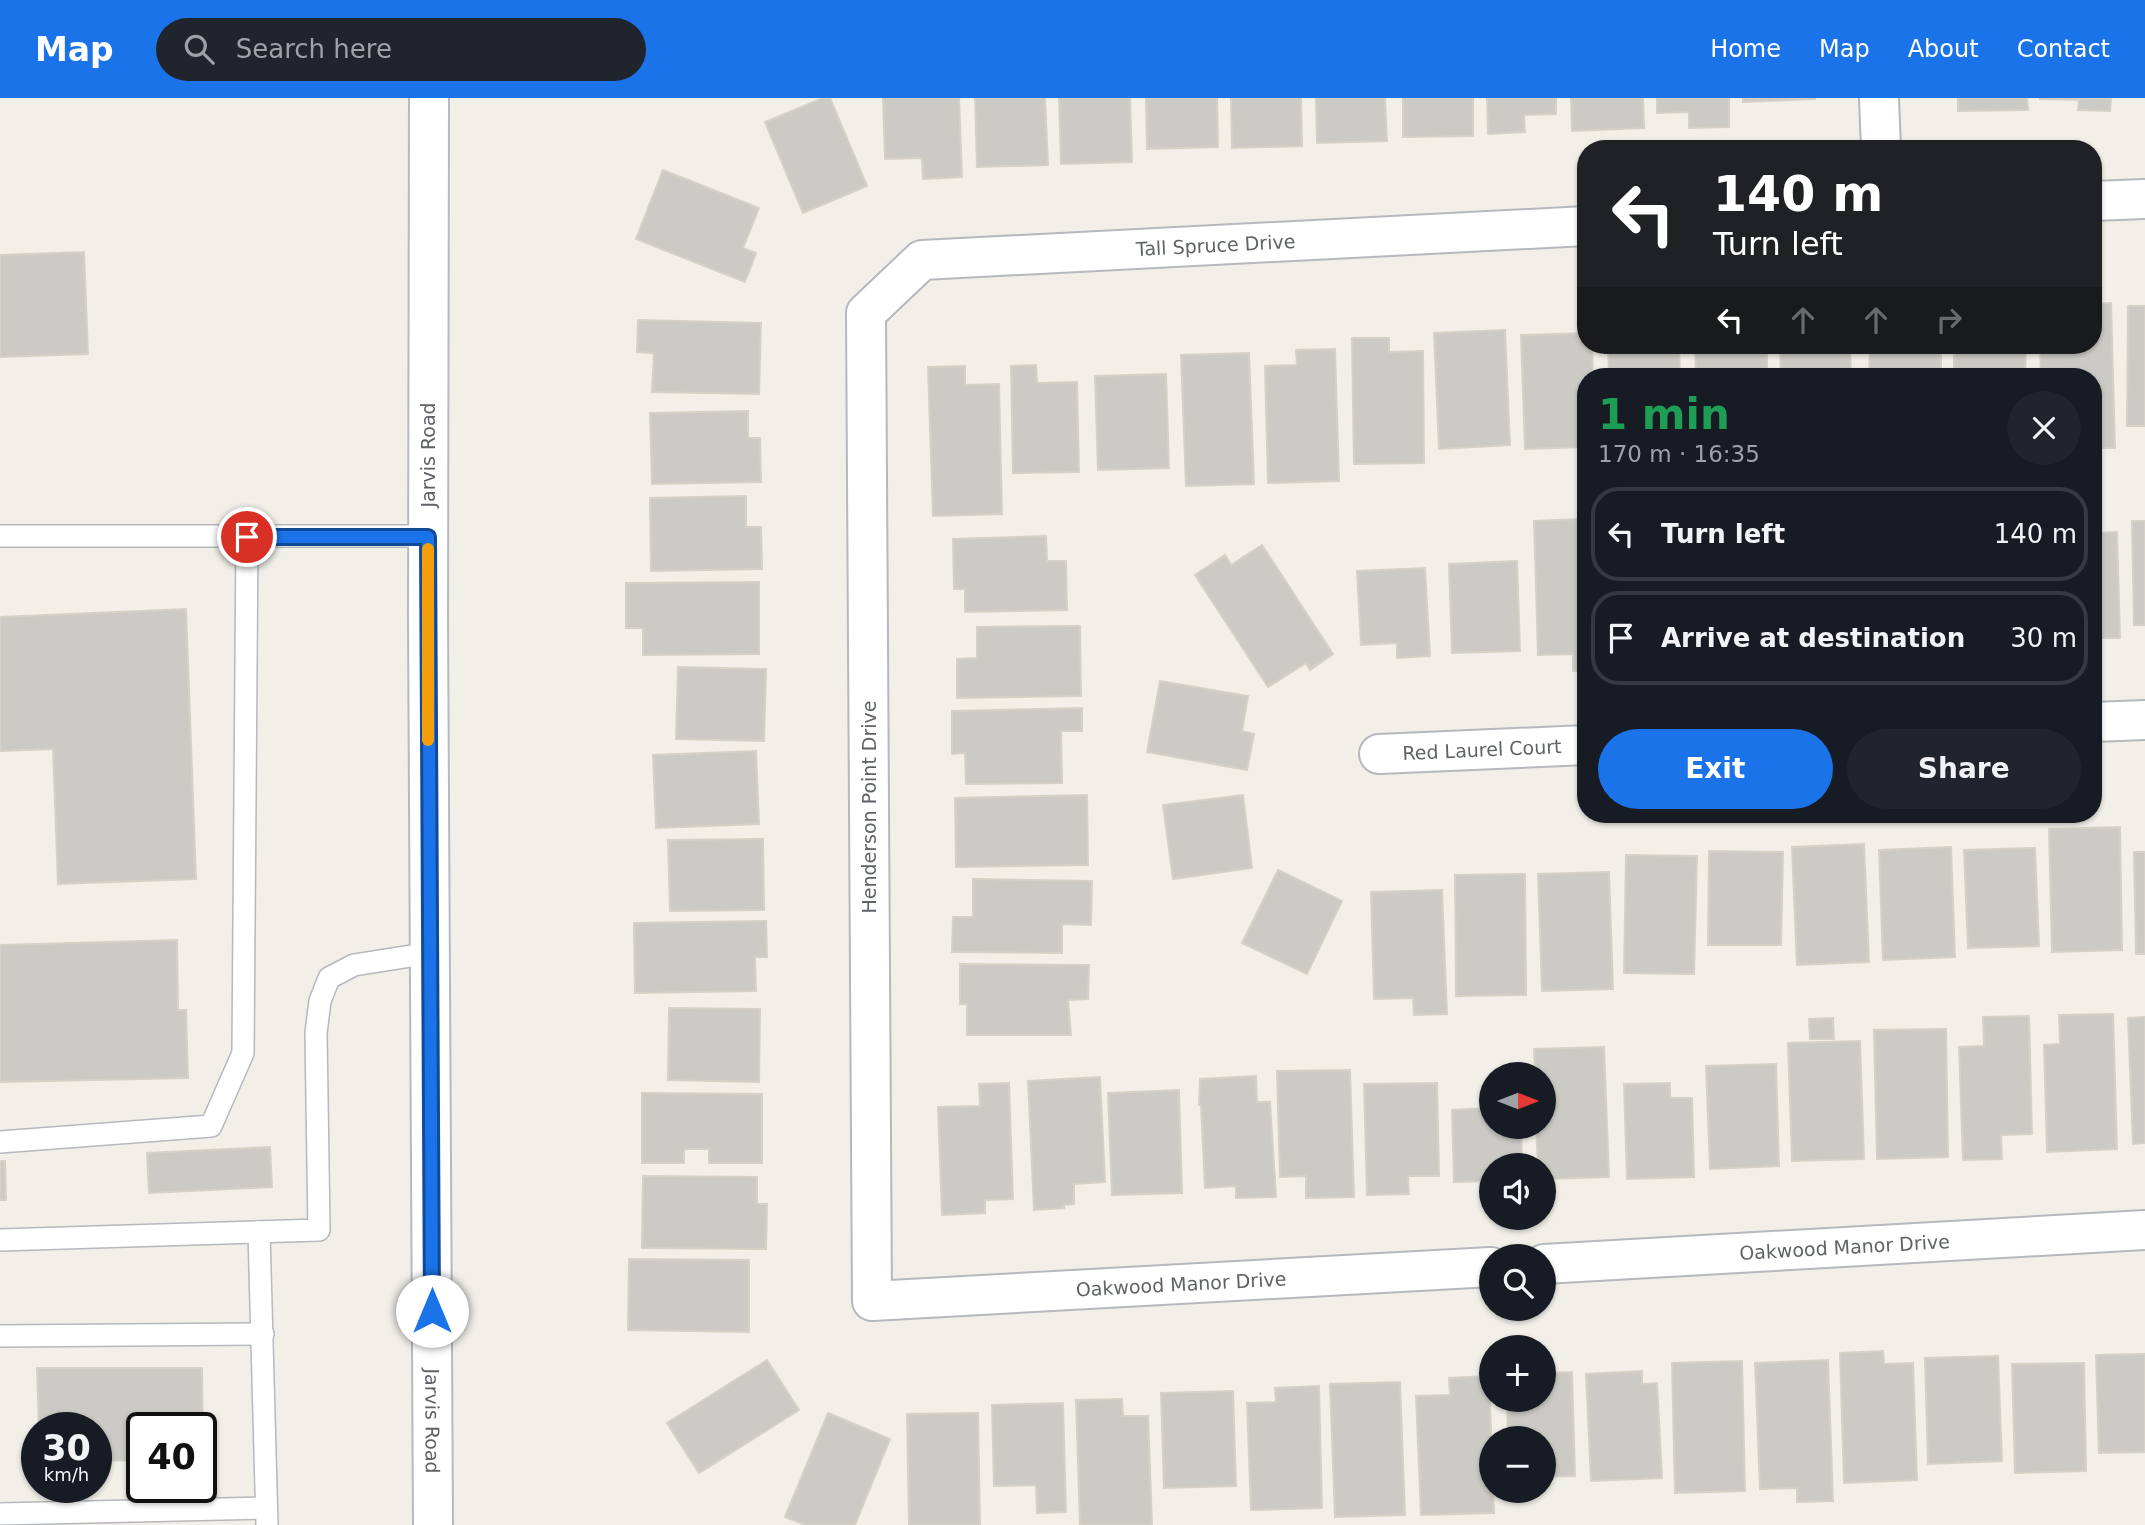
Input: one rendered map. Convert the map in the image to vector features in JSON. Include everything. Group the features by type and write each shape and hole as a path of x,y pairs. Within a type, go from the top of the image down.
{"street":[{"name":"Jarvis Road","path":"429,98 428,537 433,1525"},
{"path":"1879,98 1881,140"},
{"path":"2102,201 2145,199"},
{"name":"Tall Spruce Drive","path":"866,313 922,260 1577,226"},
{"name":"Henderson Point Drive","path":"866,313 872,1301"},
{"path":"2102,722 2145,720"},
{"name":"Red Laurel Court","path":"1379,754 1577,745"},
{"name":"Oakwood Manor Drive","path":"1556,1263 2145,1230"},
{"name":"Oakwood Manor Drive","path":"872,1301 1479,1268"}],"lane":[{"path":"0,537 428,537"},
{"path":"0,1142 211,1126 243,1053 247,537"},
{"path":"0,1241 319,1230 316,1033 320,1001 329,978 354,965 430,953"},
{"path":"2,1517 266,1517 260,1232"},
{"path":"0,1336 263,1334"}],"building":[{"path":"823,98 830,98 867,186 803,213 765,122"},
{"path":"883,98 959,98 962,177 923,179 922,158 885,159"},
{"path":"975,98 1045,98 1048,165 977,167"},
{"path":"1059,98 1130,98 1132,162 1061,164"},
{"path":"1146,98 1217,98 1218,147 1147,149"},
{"path":"1231,98 1301,98 1302,146 1232,148"},
{"path":"1316,98 1385,98 1387,141 1317,143"},
{"path":"1403,98 1473,98 1473,136 1403,137"},
{"path":"1487,98 1556,98 1556,114 1524,115 1525,132 1488,134"},
{"path":"1571,98 1643,98 1644,128 1572,131"},
{"path":"1657,98 1729,98 1729,127 1689,128 1689,112 1657,113"},
{"path":"1743,98 1815,98 1815,99 1743,102"},
{"path":"1958,98 2027,98 2028,110 1958,111"},
{"path":"2111,98 2110,111 2078,110 2079,100 2039,99"},
{"path":"663,170 759,208 743,248 756,253 745,282 636,239"},
{"path":"84,252 88,354 0,357 0,255"},
{"path":"2111,303 2115,448 2102,448 2102,368 2041,368 2040,354 2102,354 2102,304"},
{"path":"2128,306 2145,306 2145,426 2127,426"},
{"path":"638,320 761,323 759,394 652,392 654,353 637,352"},
{"path":"1505,330 1510,445 1439,449 1434,333"},
{"path":"1577,333 1577,354 1592,354 1593,368 1577,368 1577,447 1525,449 1521,335"},
{"path":"1352,338 1389,338 1389,352 1423,351 1424,463 1354,464"},
{"path":"1335,349 1339,481 1268,483 1265,366 1297,365 1296,350"},
{"path":"1249,353 1254,484 1186,486 1181,355"},
{"path":"1608,354 1679,354 1680,368 1609,368"},
{"path":"1695,354 1767,354 1767,368 1696,368"},
{"path":"1780,354 1850,354 1851,368 1781,368"},
{"path":"1870,354 1941,354 1941,368 1869,368"},
{"path":"1954,354 2026,354 2025,368 1954,368"},
{"path":"1036,365 1037,383 1077,382 1079,472 1013,473 1011,366"},
{"path":"965,366 965,385 999,384 1002,514 933,516 928,367"},
{"path":"1166,374 1169,468 1098,470 1095,376"},
{"path":"748,411 748,438 760,438 761,482 652,484 650,413"},
{"path":"746,496 746,527 761,527 762,569 651,571 650,498"},
{"path":"1577,519 1577,671 1573,671 1573,654 1538,655 1534,521"},
{"path":"2132,521 2145,521 2145,625 2134,625"},
{"path":"2117,532 2120,638 2102,638 2102,533"},
{"path":"1046,536 1047,561 1066,561 1067,610 965,612 965,589 954,589 953,539"},
{"path":"1262,545 1333,654 1310,670 1306,663 1268,687 1195,575 1225,555 1231,565"},
{"path":"1517,561 1520,651 1452,653 1449,564"},
{"path":"1425,568 1430,656 1397,658 1397,643 1361,645 1357,571"},
{"path":"759,582 759,654 643,655 643,628 626,628 626,583"},
{"path":"186,609 196,879 58,884 53,749 0,751 0,617"},
{"path":"1080,626 1081,696 957,698 957,659 977,658 977,627"},
{"path":"678,667 766,669 764,741 676,739"},
{"path":"1160,681 1248,696 1242,731 1254,734 1247,770 1147,752"},
{"path":"1082,708 1082,731 1061,731 1062,783 966,784 965,753 952,754 952,711"},
{"path":"756,751 759,824 656,828 653,755"},
{"path":"1087,795 1088,865 956,867 955,798"},
{"path":"1243,795 1252,868 1173,879 1163,805"},
{"path":"2120,827 2122,950 2052,952 2049,829"},
{"path":"763,839 764,910 670,911 668,840"},
{"path":"1864,844 1869,962 1797,965 1792,847"},
{"path":"1951,847 1955,957 1883,960 1879,850"},
{"path":"2035,848 2039,946 1968,948 1964,850"},
{"path":"1709,851 1783,852 1781,945 1708,945"},
{"path":"2134,852 2145,852 2145,954 2136,954"},
{"path":"1626,855 1697,856 1694,974 1624,973"},
{"path":"1278,870 1342,901 1307,974 1242,943"},
{"path":"1609,872 1613,989 1542,991 1538,874"},
{"path":"1525,874 1526,995 1456,996 1455,875"},
{"path":"973,879 1092,881 1091,925 1062,924 1062,953 952,952 953,917 973,917"},
{"path":"1442,890 1447,1014 1414,1015 1413,998 1374,999 1371,892"},
{"path":"766,921 767,957 755,957 756,991 635,993 634,923"},
{"path":"177,940 178,1010 186,1010 188,1078 0,1082 0,945"},
{"path":"960,964 1089,965 1088,999 1068,1000 1071,1035 967,1035 967,1004 960,1004"},
{"path":"669,1008 760,1009 759,1082 668,1080"},
{"path":"2113,1014 2117,1149 2047,1152 2044,1045 2060,1044 2059,1015"},
{"path":"2029,1016 2032,1134 2001,1135 2002,1159 1963,1160 1959,1047 1984,1046 1983,1017"},
{"path":"2145,1017 2145,1143 2133,1144 2128,1018"},
{"path":"1833,1018 1834,1039 1810,1039 1809,1019"},
{"path":"1946,1029 1948,1157 1877,1159 1874,1030"},
{"path":"1860,1041 1864,1159 1792,1161 1788,1043"},
{"path":"1604,1047 1609,1177 1556,1179 1556,1153 1537,1153 1537,1139 1556,1139 1556,1062 1535,1062 1534,1049"},
{"path":"1776,1064 1779,1166 1710,1169 1706,1066"},
{"path":"1350,1070 1354,1197 1306,1198 1306,1176 1280,1177 1277,1071"},
{"path":"1256,1076 1257,1102 1270,1102 1276,1197 1236,1198 1236,1186 1205,1188 1199,1105 1200,1079"},
{"path":"1100,1077 1105,1182 1074,1184 1074,1204 1064,1205 1064,1208 1034,1210 1028,1081"},
{"path":"1009,1083 1013,1199 985,1200 985,1213 942,1215 938,1107 980,1106 979,1084"},
{"path":"1437,1083 1439,1176 1408,1176 1409,1194 1367,1195 1364,1084"},
{"path":"1670,1083 1670,1098 1692,1098 1694,1177 1627,1179 1624,1084"},
{"path":"1179,1090 1182,1193 1112,1195 1108,1093"},
{"path":"642,1093 762,1094 762,1163 709,1163 709,1149 684,1149 684,1163 642,1163"},
{"path":"1479,1109 1479,1139 1521,1139 1522,1153 1479,1153 1479,1181 1454,1182 1452,1110"},
{"path":"270,1147 272,1187 149,1193 147,1153"},
{"path":"0,1161 5,1161 6,1200 0,1200"},
{"path":"643,1176 757,1177 757,1204 767,1204 766,1249 642,1248"},
{"path":"629,1259 749,1260 749,1332 628,1330"},
{"path":"1883,1351 1884,1364 1913,1363 1917,1480 1844,1483 1840,1353"},
{"path":"2145,1354 2145,1452 2099,1453 2096,1355"},
{"path":"1998,1356 2002,1461 1928,1464 1925,1358"},
{"path":"767,1360 799,1410 699,1473 667,1423"},
{"path":"1828,1360 1833,1501 1797,1502 1797,1488 1760,1489 1755,1363"},
{"path":"1742,1361 1745,1491 1675,1493 1672,1363"},
{"path":"2084,1363 2086,1471 2015,1473 2012,1364"},
{"path":"37,1368 202,1368 202,1412 126,1412 126,1460 112,1461 112,1412 38,1412"},
{"path":"1642,1371 1642,1384 1657,1383 1662,1478 1591,1481 1586,1374"},
{"path":"1572,1372 1575,1476 1556,1477 1556,1426 1508,1426 1507,1412 1556,1412 1556,1373"},
{"path":"1479,1376 1479,1412 1490,1412 1491,1426 1479,1426 1479,1503 1494,1503 1494,1513 1421,1515 1416,1396 1450,1395 1449,1378"},
{"path":"1400,1382 1405,1515 1335,1517 1330,1384"},
{"path":"1319,1386 1322,1508 1251,1510 1247,1403 1276,1402 1275,1388"},
{"path":"1233,1391 1236,1486 1164,1488 1161,1393"},
{"path":"1122,1399 1123,1416 1148,1416 1152,1525 1080,1525 1076,1400"},
{"path":"1063,1403 1066,1512 1037,1513 1036,1485 994,1486 992,1405"},
{"path":"828,1413 890,1439 855,1525 805,1525 785,1517"},
{"path":"978,1413 980,1525 909,1525 907,1414"}],"slow traffic":[{"path":"428,549 428,740"}],"route":[{"path":"247,537 428,537 432,1311"}]}
